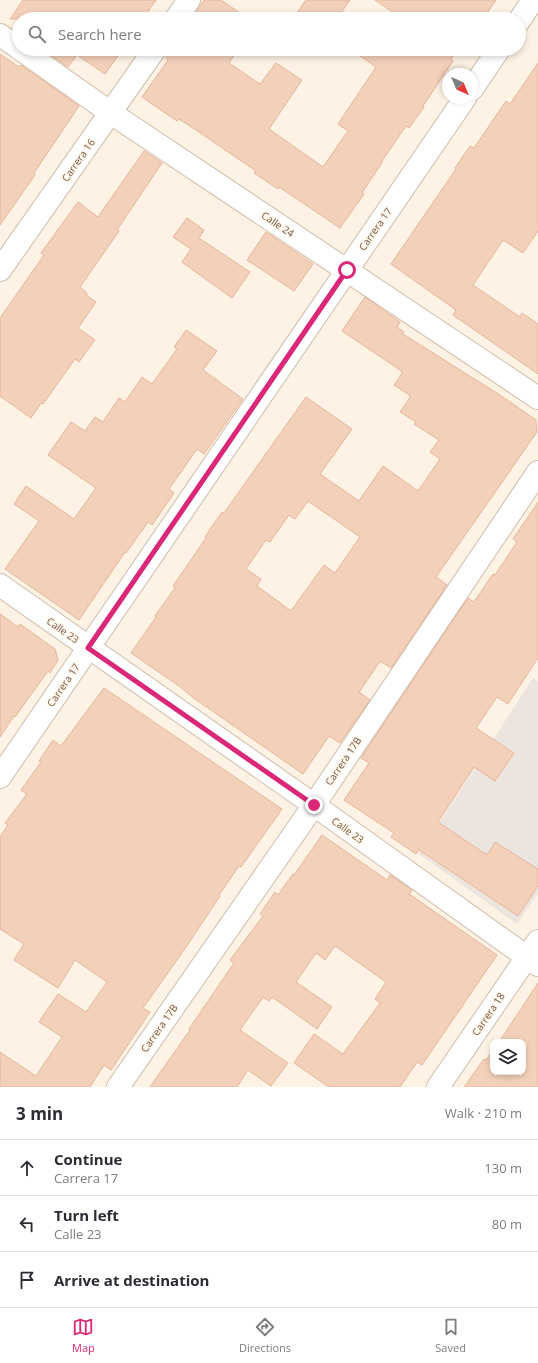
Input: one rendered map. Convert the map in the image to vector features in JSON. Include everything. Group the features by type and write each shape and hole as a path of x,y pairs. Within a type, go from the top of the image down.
{"street":[{"path":"181,12 189,0"},
{"path":"525,12 533,0"},
{"name":"Calle 24","path":"0,35 12,44"},
{"name":"Calle 24","path":"29,56 111,113 538,398"},
{"name":"Carrera 16","path":"0,270 150,56"},
{"path":"478,79 494,56"},
{"name":"Carrera 17","path":"0,777 461,104"},
{"name":"Carrera 17B","path":"118,1087 314,805 538,472"},
{"name":"Calle 23","path":"0,585 314,805 534,954"},
{"name":"Carrera 18","path":"438,1087 534,954"}],"shaded area":[{"path":"533,678 538,681 538,893 517,924 419,854"}],"building":[{"path":"23,0 156,0 148,12 15,12"},
{"path":"204,0 221,0 239,12 196,12"},
{"path":"306,0 350,0 342,12 298,12"},
{"path":"375,0 496,0 488,12 392,12"},
{"path":"0,54 19,67 21,65 79,106 34,173 35,175 0,225"},
{"path":"52,56 76,56 68,67"},
{"path":"78,56 118,56 105,74"},
{"path":"167,56 234,56 229,63 260,84 276,63 302,80 269,129 323,167 348,131 338,124 376,67 360,56 453,56 451,59 453,61 448,68 442,68 442,78 423,106 424,107 409,128 406,126 362,193 364,194 340,228 279,187 278,189 254,173 256,171 199,132 179,119 177,121 142,97 168,60 166,58"},
{"path":"538,63 538,231 523,253 503,240 473,285 520,317 522,313 538,324 538,374 453,315 456,310 391,264 470,146 474,148 506,101 510,104"},
{"path":"144,151 162,163 117,230 119,231 80,287 87,293 86,295 96,302 78,328 95,340 79,362 75,359 43,404 41,403 31,418 0,396 0,318 44,255 41,253 78,202 98,217"},
{"path":"187,218 204,230 199,238 250,272 232,298 182,262 191,249 173,237"},
{"path":"266,232 313,264 294,291 247,260"},
{"path":"365,297 400,322 397,327 404,332 403,334 500,395 536,420 537,432 436,577 447,585 391,668 380,661 359,692 370,700 340,743 329,736 303,774 131,653 175,588 173,586 222,512 224,513 306,397 352,429 320,474 359,501 383,466 418,491 440,459 430,452 439,440 414,424 416,422 400,412 411,396 394,385 403,372 342,331","holes":["308,501 360,537 335,573 324,565 291,611 257,586 261,579 246,569 266,540 270,542 289,515 295,519"]},
{"path":"186,330 217,351 203,370 243,399 204,454 197,449 169,489 174,493 152,525 148,522 126,553 125,552 79,620 5,569 39,521 14,504 26,486 74,519 96,488 48,455 71,422 85,431 95,417 103,422 119,398 125,402 142,377 152,384 177,349 174,347"},
{"path":"538,502 538,658 508,704 497,697 476,728 514,753 495,781 474,767 438,822 487,855 495,842 538,869 538,886 518,916 419,850 416,854 391,837 394,833 344,800 369,763 361,758 468,598 474,602 493,574 495,575 517,542 513,539"},
{"path":"0,614 18,627 20,624 55,649 58,660 50,673 48,671 15,717 14,716 0,737"},
{"path":"104,688 282,809 241,867 239,866 184,950 143,1008 150,1012 111,1070 104,1065 90,1087 0,1087 0,1052 36,1076 62,1037 39,1022 58,994 86,1012 107,982 75,960 58,988 14,960 24,944 0,929 0,837 8,825 5,823 27,794 21,790 41,762 39,761 53,740 61,746"},
{"path":"322,835 387,880 390,875 412,890 409,894 497,955 422,1065 417,1062 400,1087 329,1087 294,1063 314,1034 343,1054 380,1003 375,999 386,982 335,946 325,960 316,953 296,982 332,1007 317,1029 272,997 269,1001 263,997 240,1030 288,1063 271,1086 248,1070 237,1087 150,1087 234,963 230,960 263,916 260,914 275,892 278,895"},
{"path":"538,983 538,1087 464,1087 484,1059 486,1060 490,1054 490,1075 526,1075 526,1039 501,1039"}],"route":[{"path":"314,805 88,648 347,270"}]}
